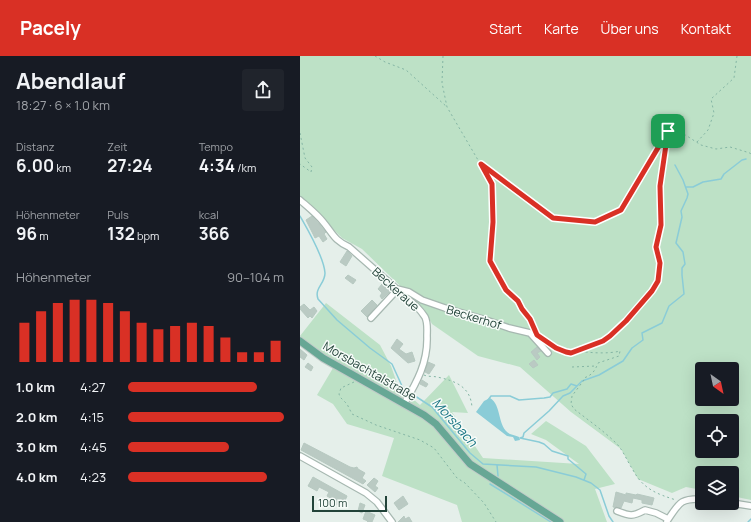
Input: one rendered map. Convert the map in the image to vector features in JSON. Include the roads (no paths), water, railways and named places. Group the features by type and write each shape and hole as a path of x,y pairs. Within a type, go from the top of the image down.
{"main road":[{"name":"Morsbachtalstraße","path":"300,341 323,358 358,378 406,401 436,424 470,464 560,522"}],"street":[{"name":"Beckeraue","path":"300,200 323,222 341,244 349,247 417,307 425,316 427,325 428,350 426,359 421,373 406,401"},
{"path":"371,318 396,289"},
{"name":"Beckerhof","path":"396,289 408,292 422,300 445,308 530,333 548,353"},
{"path":"300,456 366,493 377,502 392,522"},
{"path":"617,511 632,516 645,510 656,513 667,521 681,502 685,499 695,499"},
{"path":"739,504 751,506"}],"water":[{"path":"490,398 494,401 506,431 519,437 520,440 515,441 513,437 507,436 476,412 484,401"}],"waterway":[{"path":"686,187 693,187 703,182 721,179 724,174 742,160 746,159"},
{"path":"584,480 586,474 568,459 568,456 552,451 544,444 539,442 520,438 523,437 524,433 549,411 563,396 570,393 582,381 599,375 623,361 632,348 643,340 642,333 662,323 669,306 684,294 682,268 685,264 683,252 676,243 682,217 681,211 688,194 675,165"},
{"name":"Morsbach","path":"300,216 315,244 324,267 325,277 317,292 318,299 337,320 370,348 392,364 402,386 409,393"},
{"path":"488,400 491,396 510,396 519,400 544,398 550,397 553,393 567,389 571,384 577,386"},
{"name":"Morsbach","path":"412,394 432,407 470,453 483,464 536,467 576,477 591,483 600,490 609,516 613,522"},
{"path":"497,465 498,476"},
{"path":"490,484 551,522"},
{"name":"Morsbach","path":"748,522 751,519"}]}
